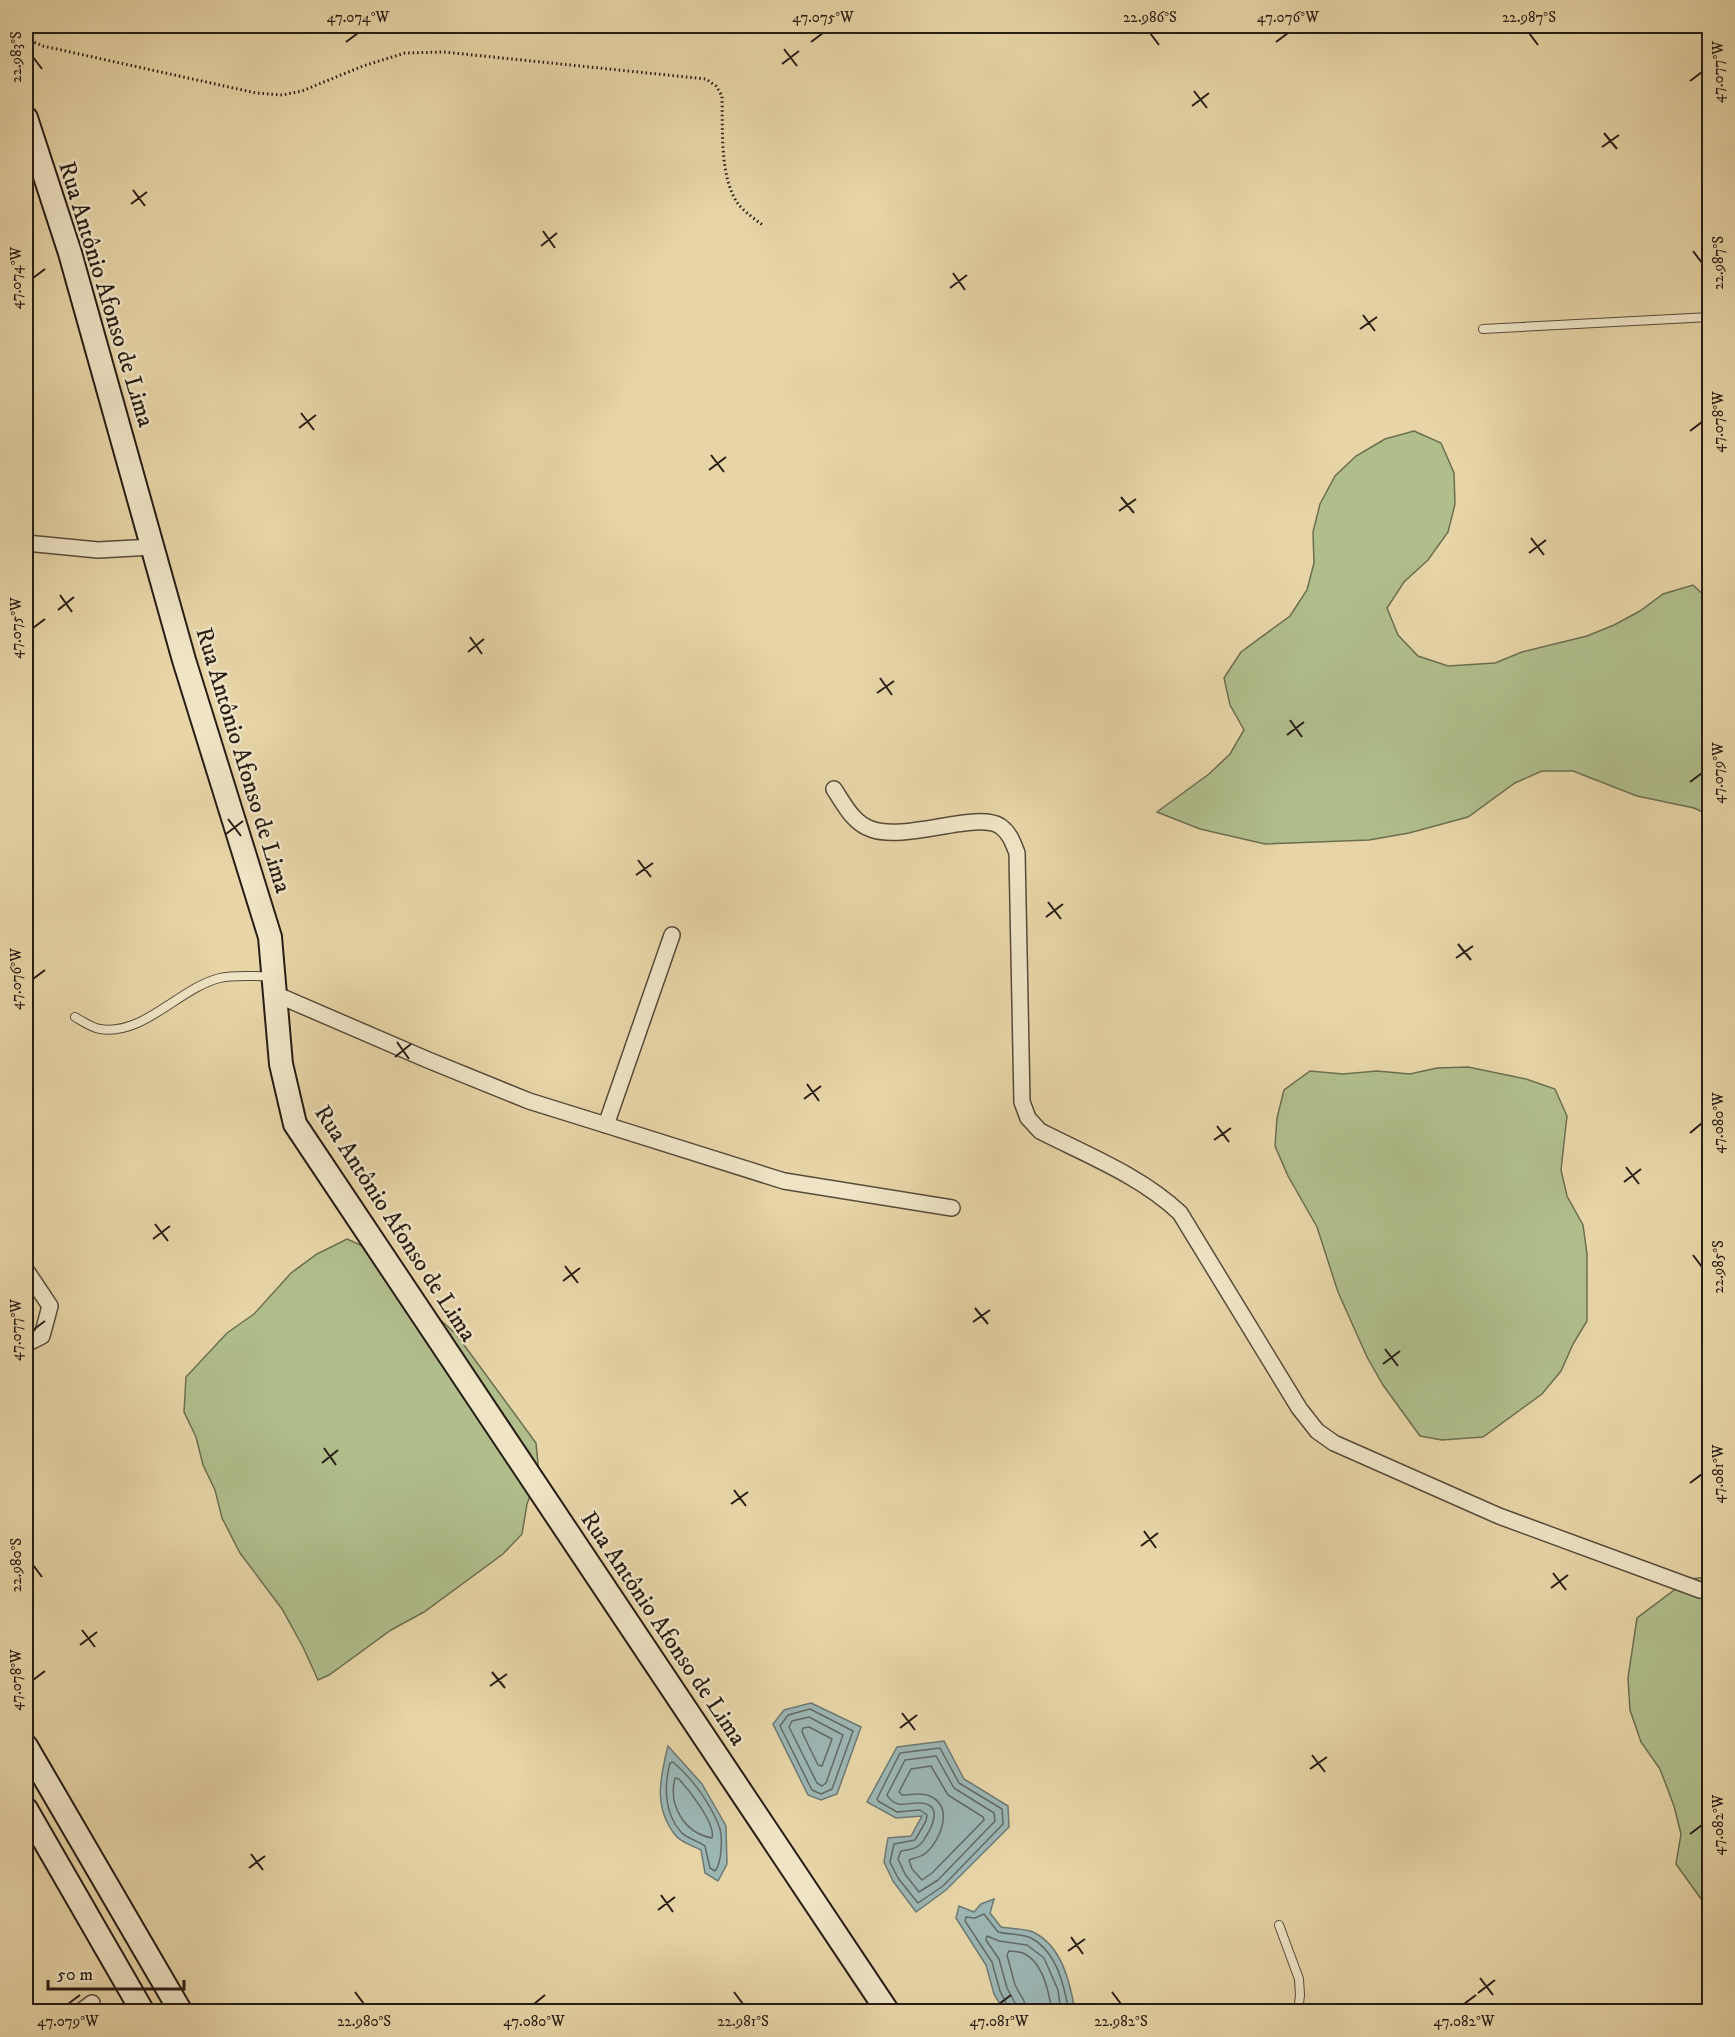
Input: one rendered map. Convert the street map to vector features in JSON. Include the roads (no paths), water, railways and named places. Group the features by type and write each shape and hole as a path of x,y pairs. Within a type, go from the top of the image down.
{"main road":[{"name":"Rua Antônio Afonso de Lima","path":"26,118 70,253 184,660 270,937 281,1064 295,1125 888,2012"},
{"path":"26,1746 181,2012"},
{"path":"26,1809 143,2012"}],"street":[{"path":"26,543 98,550 153,547"},
{"path":"834,789 851,816 870,829 890,833 982,822 999,825 1011,836 1017,853 1022,1102 1028,1118 1040,1131 1144,1185 1165,1199 1180,1213 1299,1408 1317,1431 1334,1443 1500,1516 1710,1592"},
{"path":"606,1125 672,935"},
{"path":"274,985 428,1060 529,1101 784,1181 952,1208"},
{"path":"26,1270 50,1306 42,1336 26,1344"}],"lane":[{"path":"1483,328 1710,317"},
{"path":"75,1017 98,1029 120,1029 134,1025 201,985 222,977 274,985"},
{"path":"1279,1925 1299,1979 1298,2012"}],"water":[{"path":"811,1703 861,1727 837,1794 821,1800 808,1795 773,1724 784,1710"},
{"path":"944,1741 964,1779 1008,1806 1009,1827 946,1890 916,1912 893,1881 884,1862 888,1838 911,1836 922,1816 896,1818 867,1802 897,1747"},
{"path":"668,1746 702,1784 726,1826 727,1864 718,1881 705,1873 701,1850 678,1838 664,1815 660,1792"},
{"path":"994,1899 990,1913 1001,1927 1033,1932 1051,1946 1063,1966 1075,2011 1004,2011 994,1994 986,1965 956,1918 959,1906 974,1912 981,1904"}]}
